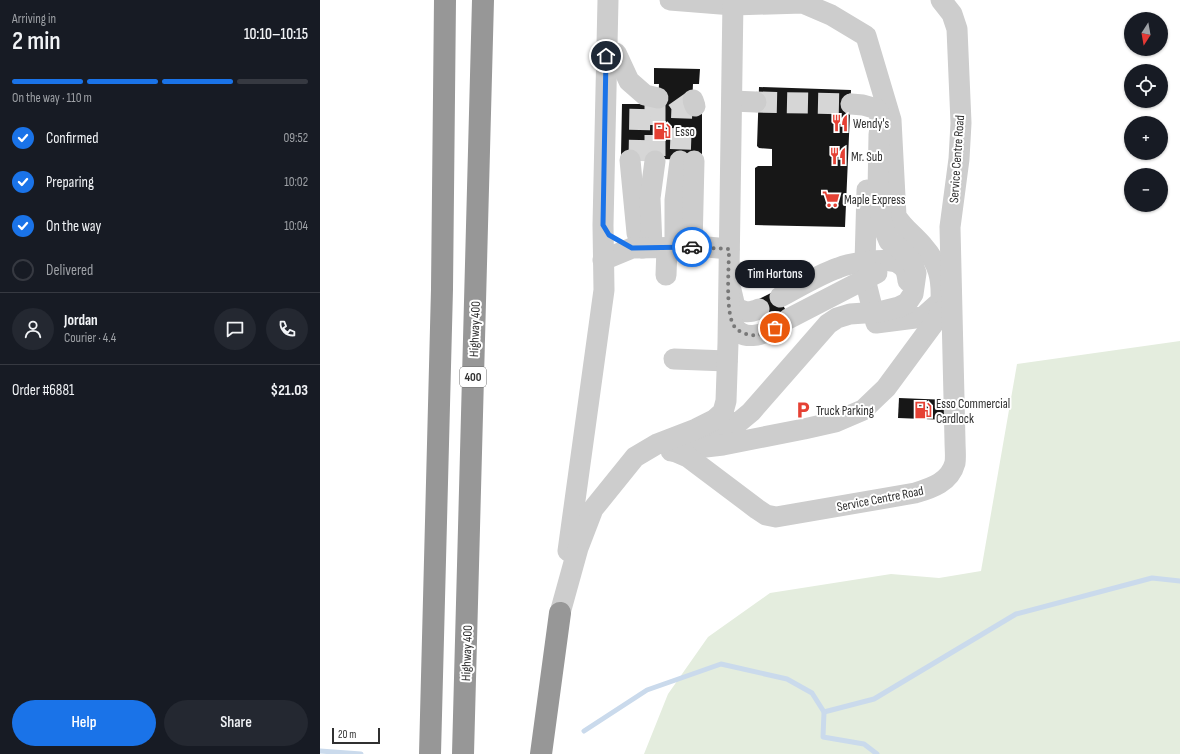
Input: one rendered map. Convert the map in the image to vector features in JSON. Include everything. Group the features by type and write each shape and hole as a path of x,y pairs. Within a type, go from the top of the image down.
{"highway":[{"path":"430,754 442,289 445,0"},
{"name":"Highway 400","path":"463,754 483,0"},
{"path":"541,754 560,613"}],"lane":[{"path":"560,613 604,290 603,225 608,0"},
{"path":"670,0 803,3 831,15 866,36 891,120 896,216 901,224 924,246 938,268 942,282 941,301 923,317 876,323 865,271 868,113 877,109"},
{"name":"Service Centre Road","path":"674,451 688,457 766,515 776,517 916,493 935,487 950,475 955,463 953,298 950,227 959,159 960,123 957,28 952,14 942,0"},
{"path":"560,613 578,548 593,509 635,457 657,444 696,429 714,420 723,412 726,401 729,280 733,2"},
{"path":"616,53 629,81 645,95 646,101"},
{"path":"732,101 756,102"},
{"path":"851,104 877,109"},
{"path":"696,429 740,422 828,324 838,318 850,314 873,313 899,307 909,295 913,294 916,273 912,262 902,250 889,241 882,224 878,192 878,136 881,120 877,109"},
{"path":"660,248 675,200 661,161"},
{"path":"660,248 637,233 661,161"},
{"path":"660,248 661,161"},
{"path":"661,161 650,198 666,275"},
{"path":"603,225 609,235 660,248"},
{"path":"603,260 660,248 729,249"},
{"path":"728,307 733,325 739,331 756,336 764,334 865,271 884,261 898,262 906,270 909,295"},
{"path":"780,297 838,267 865,271"},
{"path":"729,280 735,307 742,312 752,312 759,309"},
{"name":"Service Centre Road","path":"635,457 646,452 674,451 724,445 804,429 836,422 863,410 886,388 953,298"},
{"path":"674,359 727,361"}],"green space":[{"path":"1180,341 1180,754 644,754 668,694 708,637 770,593 891,574 939,578 981,571 1017,364"}],"building":[{"name":"Esso","path":"654,68 700,69 699,84 693,84 692,105 702,105 702,160 622,158 622,104 658,104 659,84 654,84"},
{"path":"759,87 851,90 845,227 755,225 755,168 758,166 772,166 772,149 759,148 757,146"},
{"path":"773,292 780,300 789,316 791,329 779,336 768,326 761,311 759,299"},
{"path":"899,398 949,400 948,420 898,418"}],"waterway":[{"path":"824,712 874,699 1016,614 1152,578 1180,581"},
{"path":"584,731 647,690 721,664 787,679 812,693 824,712 823,737 864,744 877,754"},
{"path":"320,751 361,754"}],"tunnel":[{"path":"677,99 682,106 680,161"},
{"path":"756,102 851,104"},
{"path":"639,161 640,103"},
{"path":"655,104 655,161"}],"way so far":[{"path":"692,247 729,249 728,307 733,325 739,331 748,335 756,336 764,334 775,328"}],"place":[{"name":"Wendy's","path":"840,123"},
{"name":"Esso","path":"662,131"},
{"name":"Mr. Sub","path":"838,156"},
{"name":"Maple Express","path":"831,199"},
{"name":"Tim Hortons","path":"775,328"},
{"name":"Truck Parking","path":"803,410"},
{"name":"Esso Commercial Cardlock","path":"923,410"}],"route":[{"path":"606,56 603,225 609,235 615,240 632,248 692,247"}]}
